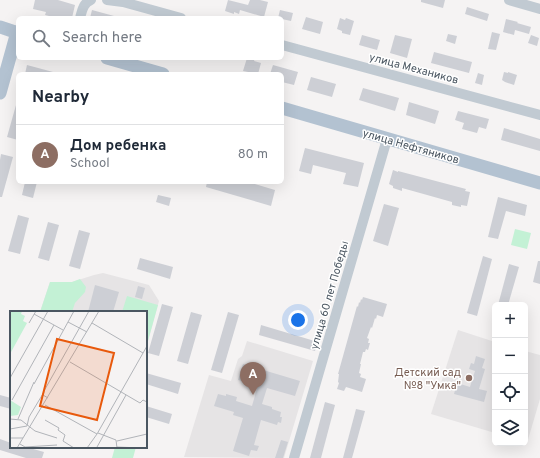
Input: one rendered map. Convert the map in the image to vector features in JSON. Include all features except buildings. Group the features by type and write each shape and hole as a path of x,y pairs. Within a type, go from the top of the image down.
{"main road":[{"path":"0,27 16,32"},
{"path":"0,93 16,40"},
{"path":"114,60 156,72"},
{"name":"улица Нефтяников","path":"284,109 540,183"}],"street":[{"path":"81,16 84,7 88,1 91,0"},
{"path":"112,0 174,16"},
{"path":"509,0 540,9"},
{"name":"улица Механиков","path":"284,46 540,115"},
{"name":"улица 60 лет Победы","path":"294,458 387,139"}],"shaded area":[{"path":"103,273 149,285 159,301 147,344 147,311 40,311 50,282 72,282"},
{"name":"Детский сад №8 \"Умка\"","path":"458,330 492,341 492,432 431,414"},
{"path":"247,341 313,361 284,458 184,457 209,375 231,381 238,359 242,356"},
{"path":"528,352 540,355 540,399 528,440"}],"green space":[{"path":"515,229 531,233 527,249 511,245"},
{"path":"80,279 86,287 85,292 75,303 72,311 40,311 50,282 72,282"},
{"path":"127,296 158,305 147,344 147,311 122,311"},
{"path":"115,448 136,448 133,458 112,458"}],"place":[{"name":"Детский сад №8 \"Умка\"","path":"469,378"},
{"name":"Дом ребенка","path":"253,395"}]}
